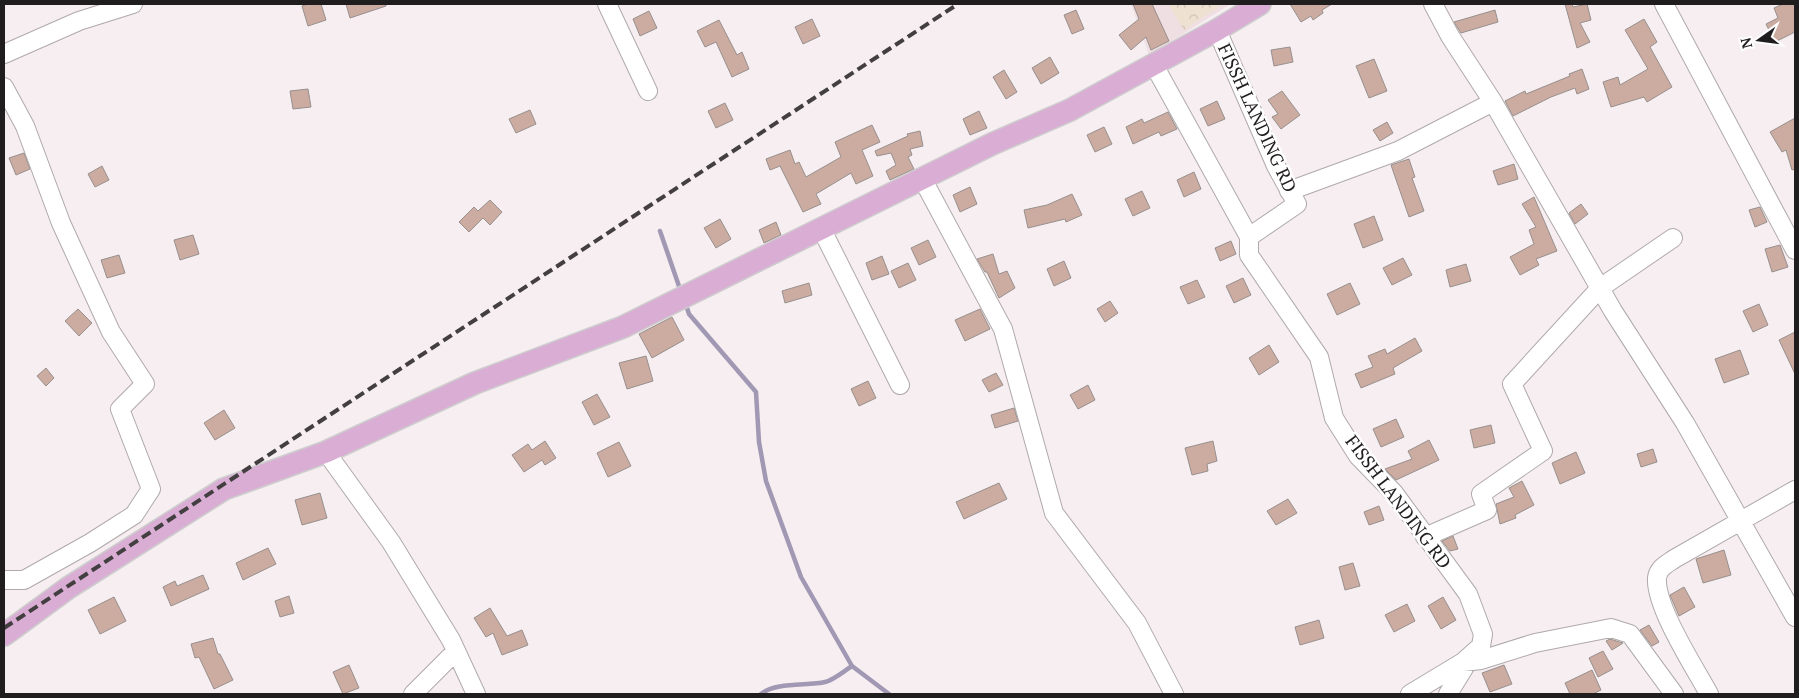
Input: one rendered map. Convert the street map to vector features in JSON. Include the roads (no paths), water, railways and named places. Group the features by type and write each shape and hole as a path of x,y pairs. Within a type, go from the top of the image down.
{"main road":[{"path":"4,635 68,588 224,489 326,452 475,383 623,327 923,180 992,144 1070,110 1217,30 1260,4"}],"street":[{"path":"4,54 79,22 133,4"},
{"path":"607,4 648,91"},
{"path":"1433,4 1450,36 1493,102 1600,288 1686,423 1795,617"},
{"path":"1664,4 1795,250"},
{"name":"FISSH LANDING RD","path":"1217,30 1289,191 1298,204 1249,237 1248,250 1252,259 1319,357 1334,418 1358,456 1394,493 1468,594 1479,618 1483,634 1481,646 1463,662 1464,668 1448,694"},
{"path":"1154,65 1249,237"},
{"path":"4,87 25,126 61,224 110,332 145,384 120,409 151,489 134,515 90,543 24,580 4,580"},
{"path":"1289,191 1398,151 1493,102"},
{"path":"923,180 1003,329 1054,512 1137,623 1174,694"},
{"path":"822,230 900,385"},
{"path":"1426,537 1487,510 1481,494 1543,451 1512,384 1600,288 1673,238"},
{"path":"326,452 391,542 456,651 476,694"},
{"path":"1709,694 1668,619 1658,590 1657,577 1661,568 1674,559 1795,490"},
{"path":"1410,694 1463,662 1481,660 1535,643 1611,628 1630,634 1674,694"},
{"path":"413,694 456,651"}],"waterway":[{"path":"660,231 681,292"},
{"path":"685,302 689,314 756,392 759,442 766,481 801,577 852,666 889,694"},
{"path":"761,694 767,690 783,686 825,682 852,666"}],"railway":[{"path":"4,628 958,4"}]}
